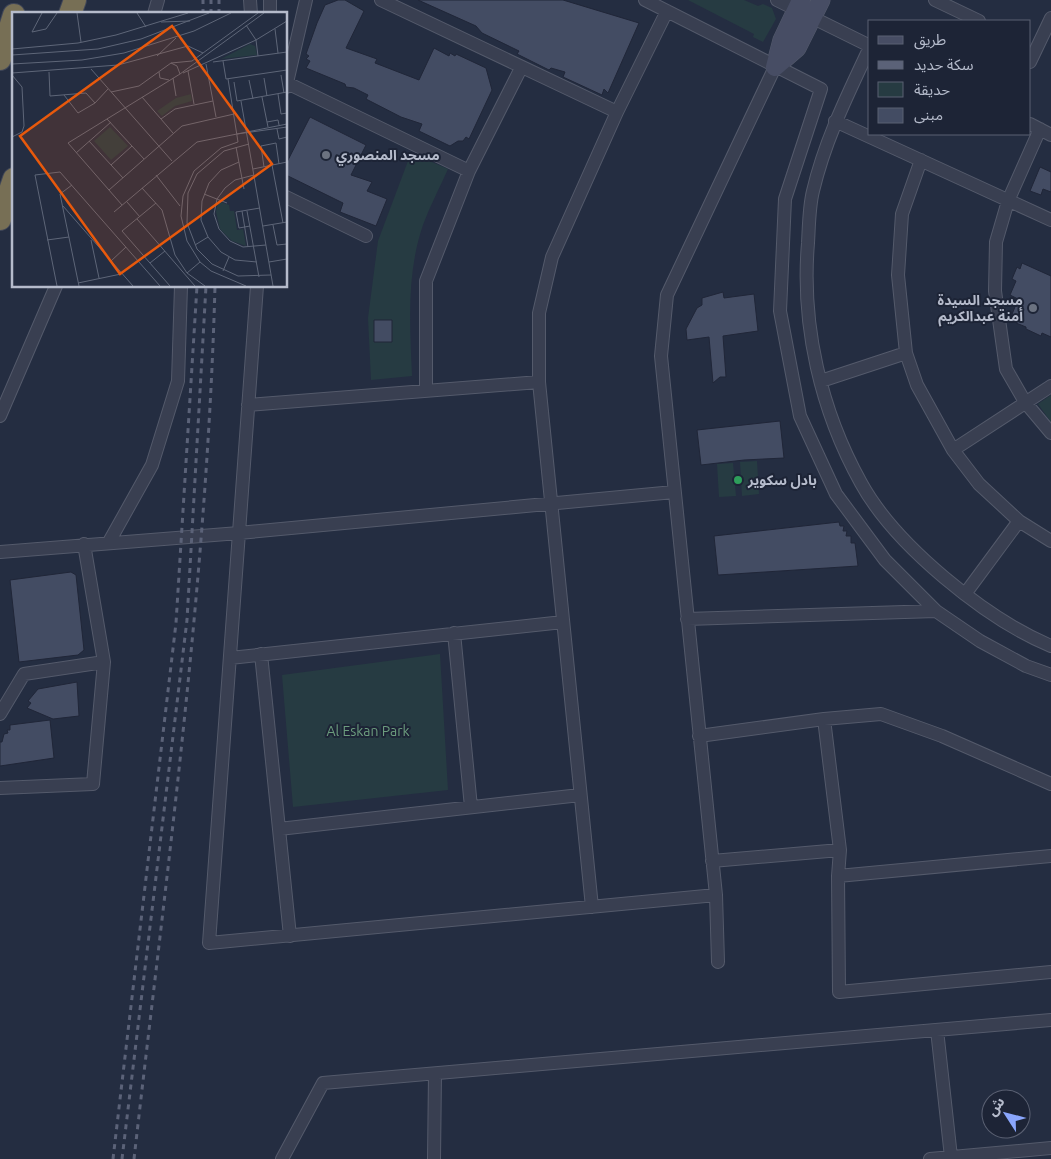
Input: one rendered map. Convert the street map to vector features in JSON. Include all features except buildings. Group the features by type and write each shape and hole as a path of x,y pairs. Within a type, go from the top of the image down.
{"highway":[{"path":"71,12 75,0"},
{"path":"0,59 12,20"},
{"path":"0,219 12,185"}],"street":[{"path":"288,81 306,0"},
{"path":"381,0 617,112"},
{"path":"644,0 821,89 785,199 780,311 800,416 836,494 885,560 936,611 980,641 1026,666 1051,675"},
{"path":"777,0 798,5 813,18 868,45"},
{"path":"775,67 797,48 821,0"},
{"path":"935,0 977,20"},
{"path":"718,962 716,895 661,356 667,295 775,67 782,40 798,5"},
{"path":"592,907 539,382 539,313 552,257 617,112 667,11"},
{"path":"1033,47 1051,18"},
{"path":"868,50 835,121 812,192 805,280 810,337 828,409 861,484 893,526 936,570 965,594 996,617 1051,646"},
{"path":"426,390 426,281 469,171 521,68"},
{"path":"288,85 469,171"},
{"path":"835,121 1051,220"},
{"path":"1040,130 1008,201 996,242 995,291 1006,369 1025,402 1051,433"},
{"path":"921,160 902,214 898,275 906,353 917,385 952,450 979,484 1019,521 1051,540"},
{"path":"288,198 366,236"},
{"path":"0,416 55,288"},
{"path":"109,542 152,465 178,382 181,288"},
{"path":"257,288 209,943 716,895"},
{"path":"821,381 906,353"},
{"path":"248,405 539,382"},
{"path":"952,450 1051,386"},
{"path":"0,552 239,533 674,492"},
{"path":"965,594 1019,521"},
{"path":"0,788 93,784 104,662 84,544"},
{"path":"687,619 936,611"},
{"path":"230,658 563,622"},
{"path":"454,633 471,807"},
{"path":"261,654 290,936"},
{"path":"0,714 24,674 104,662"},
{"path":"699,736 824,718 880,714 942,736 1051,784"},
{"path":"824,718 840,850 838,876 839,992 1051,972"},
{"path":"279,829 580,795"},
{"path":"712,861 840,850"},
{"path":"838,876 1051,856"},
{"path":"282,1159 323,1083 1051,1020"},
{"path":"937,1030 951,1157"},
{"path":"434,1159 435,1074"},
{"path":"930,1159 1051,1148"},
{"path":"1048,1159 1051,1154"}],"green space":[{"path":"688,0 744,0 758,6 763,4 772,8 776,19 763,42 753,37 754,34"},
{"path":"411,153 448,169 423,225 414,262 410,300 412,376 371,380 368,318 378,241"},
{"path":"1051,395 1051,422 1038,404"},
{"path":"757,461 759,494 742,496 740,462"},
{"path":"733,463 736,496 719,497 717,464"},
{"name":"Al Eskan Park","path":"440,654 448,790 293,807 282,675"}],"railway":[{"path":"203,0 203,12"},
{"path":"211,0 211,12"},
{"path":"219,0 219,12"},
{"path":"113,1159 176,623 197,288"},
{"path":"122,1159 187,620 206,288"},
{"path":"134,1159 195,615 211,396 215,288"}],"place":[{"name":"مسجد المنصوري","path":"326,155"},
{"name":"مسجد السيدة أمنة عبدالكريم","path":"1033,308"},
{"name":"بادل سكوير","path":"738,480"}]}
